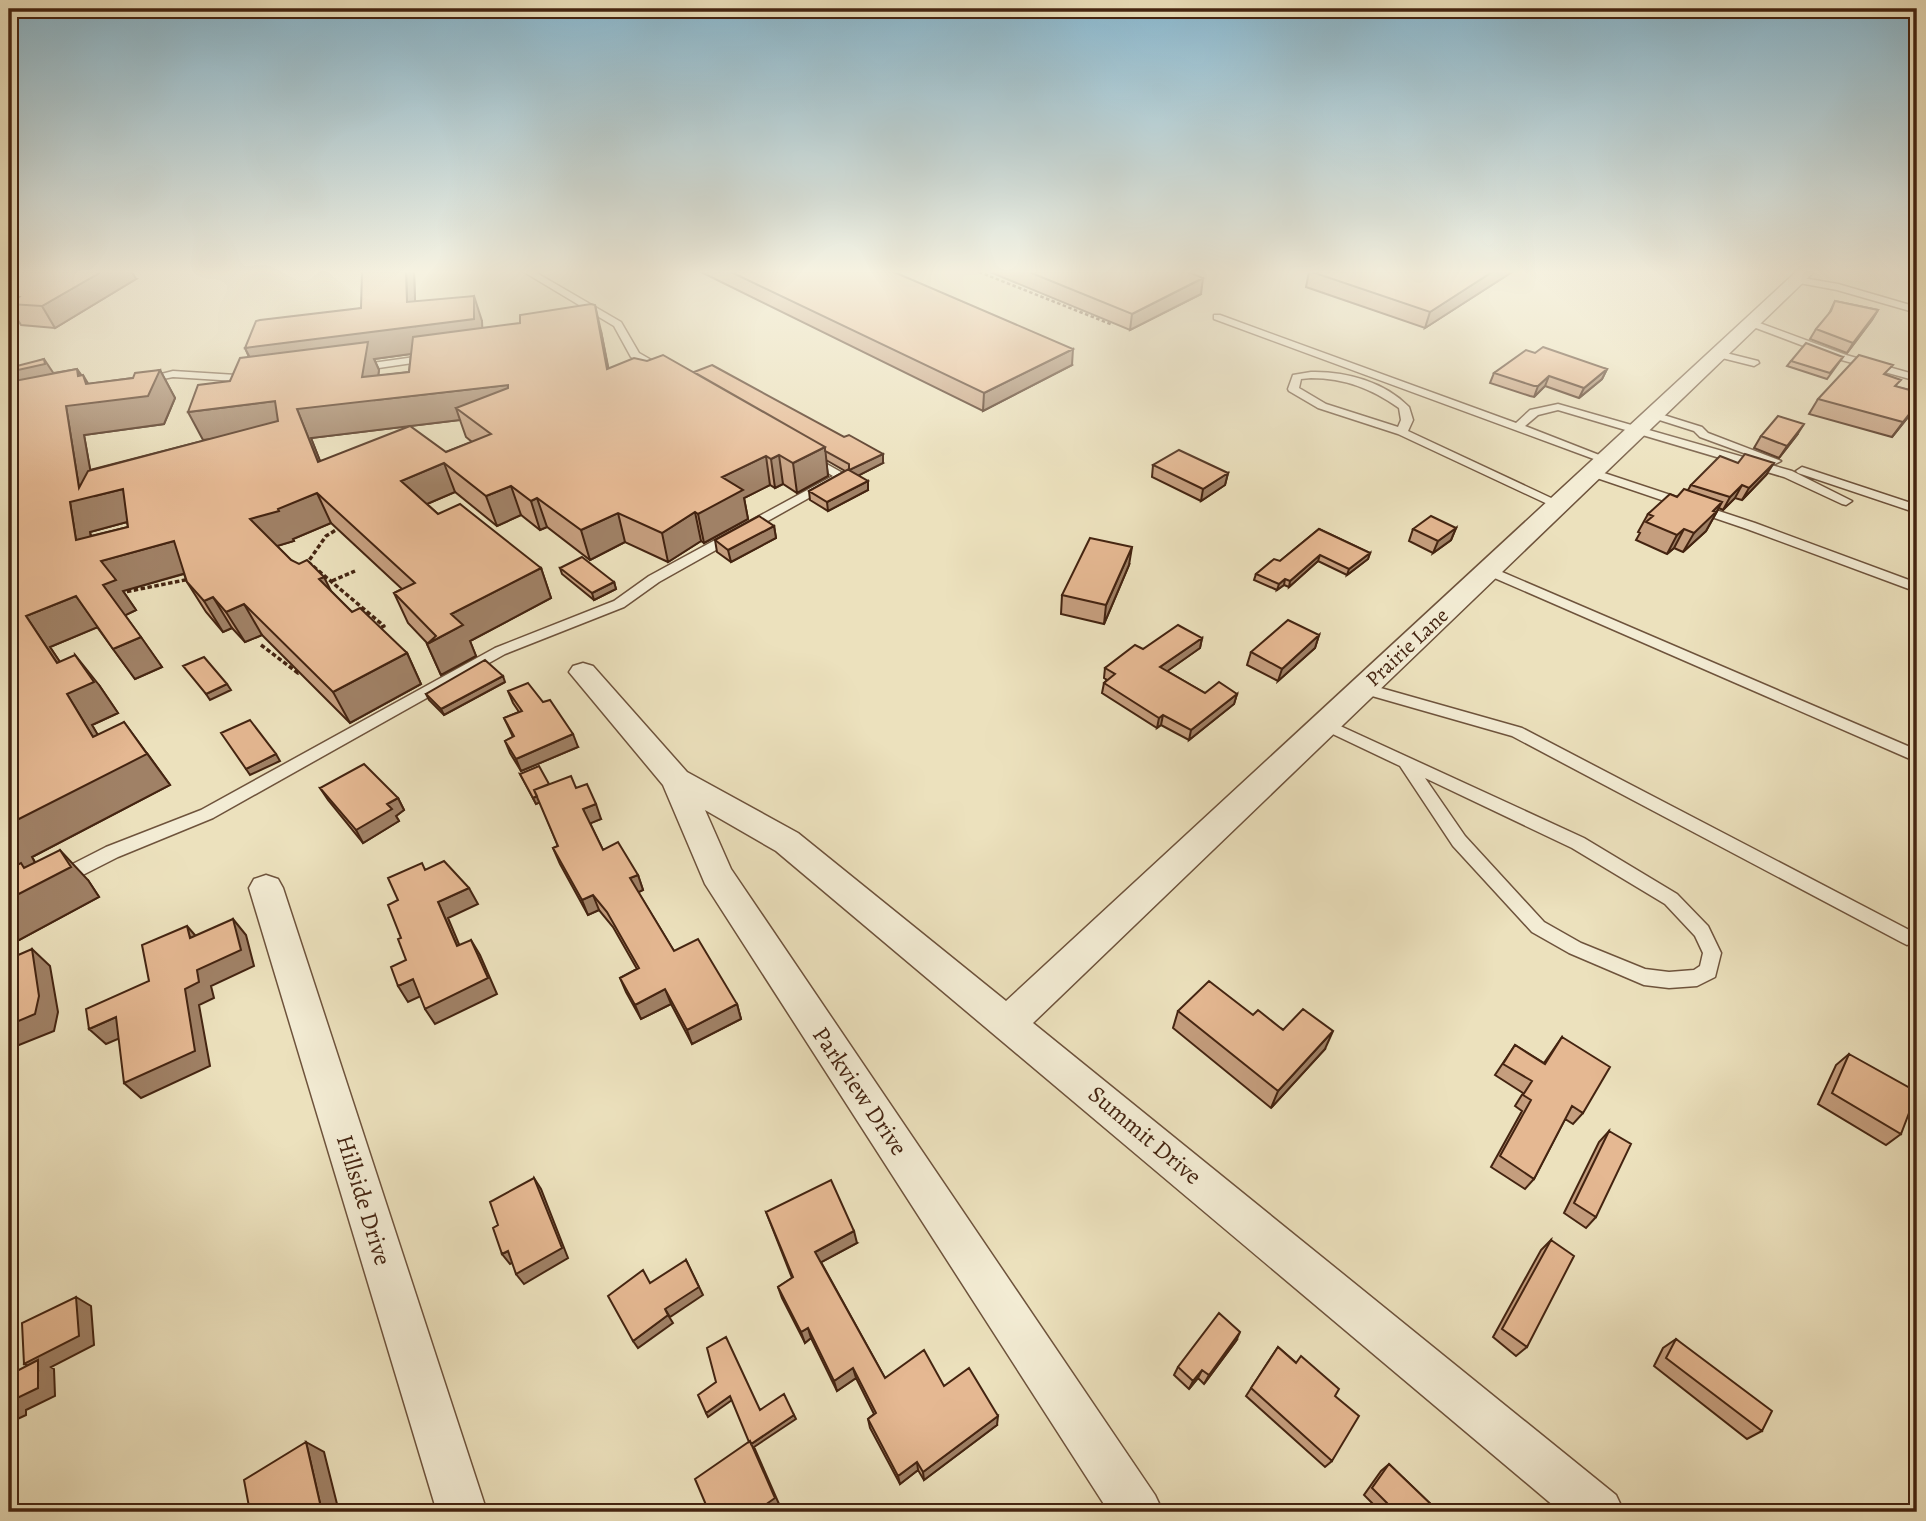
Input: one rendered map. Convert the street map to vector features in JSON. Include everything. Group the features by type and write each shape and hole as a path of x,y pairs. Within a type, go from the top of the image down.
{"street":[{"name":"Prairie Lane","path":"1009,1022 1730,343"},
{"name":"Parkview Drive","path":"583,672 676,780 717,875 1139,1512"},
{"name":"Summit Drive","path":"676,780 787,842 1009,1022 1599,1512"},
{"name":"Hillside Drive","path":"266,888 462,1512"}],"lane":[{"path":"628,343 635,355 681,382"},
{"path":"1288,343 1518,427 1599,466 1917,587"},
{"path":"1804,343 1842,357 1917,378"},
{"path":"1718,354 1754,363"},
{"path":"343,371 438,357"},
{"path":"1402,432 1407,420 1404,407 1383,392 1345,378 1317,372 1297,377 1293,389 1322,407 1402,432 1558,504"},
{"path":"131,383 173,374 269,379"},
{"path":"1518,427 1534,412 1558,407 1645,423 1698,429 1704,435 1741,450 1917,509"},
{"path":"1645,423 1788,474 1846,501"},
{"path":"43,887 112,852 207,814 500,651 620,604 654,579 842,476 796,449"},
{"path":"1488,570 1917,757"},
{"path":"1363,688 1517,732 1907,937"},
{"path":"1325,724 1578,843 1671,899 1702,931 1712,953 1708,971 1697,978 1669,981 1644,977 1575,948 1538,927 1459,841 1408,764"}],"path":[{"path":"307,562 326,536 348,523"},
{"path":"296,562 307,562 384,626 373,632"},
{"path":"331,582 355,571"},
{"path":"117,594 202,578"},
{"path":"261,645 298,673 308,667"}],"building":[{"path":"247,343 285,343 245,348"},
{"path":"368,343 362,377 409,372 412,343 602,343 607,369 634,358 647,361 663,355 825,447 793,463 779,455 771,459 766,456 722,477 743,490 698,514 695,512 662,533 618,513 581,530 537,498 531,501 511,486 486,496 444,463 401,481 438,514 460,504 541,568 451,614 463,625 427,644 436,636 394,593 415,583 317,493 278,509 279,511 250,519 291,560 299,564 307,560 324,577 319,579 352,612 360,608 407,653 333,692 244,604 226,612 213,597 204,601 187,582 174,541 101,561 116,580 103,585 141,637 113,649 76,596 26,616 57,663 75,655 94,682 67,694 93,737 124,722 147,754 9,824 9,382 77,369 78,376 83,375 86,384 133,378 135,373 160,370 148,396 66,406 79,488 88,471 278,421 275,401 188,412 198,385 230,381 240,358","holes":["508,385 508,388 456,408 491,434 446,452 410,426 318,462 297,409","123,489 128,527 76,540 70,502"]},
{"path":"879,343 1059,343 1073,349 984,393"},
{"path":"1806,343 1843,357 1830,373 1791,361"},
{"path":"1543,347 1607,369 1584,388 1549,376 1538,386 1534,386 1494,373 1526,350 1535,353"},
{"path":"1859,355 1893,365 1884,374 1901,380 1895,386 1917,392 1917,404 1903,422 1818,399"},
{"path":"44,359 45,364 9,372 9,368"},
{"path":"712,365 844,437 849,435 883,454 849,470 868,481 827,502 809,491 849,469 849,464 825,451 825,447 694,372"},
{"path":"1778,416 1804,424 1787,446 1761,436"},
{"path":"1179,450 1228,473 1203,489 1153,465"},
{"path":"1745,454 1774,463 1749,488 1742,485 1730,497 1691,485 1720,456 1738,463"},
{"path":"1684,489 1722,502 1713,511 1716,512 1694,533 1684,529 1677,535 1646,522 1653,516 1648,514 1670,494 1677,497"},
{"path":"759,516 774,526 728,550 715,540"},
{"path":"1431,516 1456,528 1438,541 1413,529"},
{"path":"1319,529 1370,553 1349,569 1320,555 1290,581 1285,579 1279,584 1256,574 1274,559 1280,561"},
{"path":"1090,538 1132,547 1106,605 1062,595"},
{"path":"582,557 614,582 592,593 560,568"},
{"path":"1288,620 1319,635 1282,669 1251,652"},
{"path":"1178,625 1202,638 1160,667 1205,693 1219,682 1237,694 1191,730 1163,715 1159,718 1104,683 1115,674 1105,668 1135,645 1143,649"},
{"path":"204,657 227,684 206,694 183,666"},
{"path":"485,660 503,676 441,709 426,694"},
{"path":"528,683 543,702 550,700 573,734 516,759 505,741 514,736 504,718 522,711 508,691"},
{"path":"250,720 276,754 246,769 221,733"},
{"path":"364,764 398,798 387,804 392,809 356,830 320,788"},
{"path":"539,766 549,784 534,790 537,796 533,798 520,774"},
{"path":"571,776 576,788 587,784 596,804 583,809 603,850 618,842 638,875 630,878 674,951 698,939 737,1004 687,1030 665,989 635,1005 620,978 639,968 607,912 593,895 582,900 553,848 558,846 534,790"},
{"path":"60,850 71,867 9,899 9,869 21,863 24,868"},
{"path":"444,861 469,888 438,902 457,946 471,940 488,978 425,1009 413,979 398,986 391,967 406,960 388,905 398,900 388,878 422,863 425,870"},
{"path":"233,919 241,950 197,970 199,982 185,989 195,1051 124,1083 116,1017 89,1029 86,1009 149,981 142,945 187,926 190,938"},
{"path":"32,949 39,996 35,1014 9,1025 9,959"},
{"path":"1209,981 1253,1015 1258,1010 1283,1030 1303,1009 1333,1031 1278,1091 1178,1011"},
{"path":"1562,1037 1610,1067 1583,1113 1572,1106 1534,1179 1500,1156 1531,1100 1523,1095 1532,1081 1503,1064 1515,1045 1545,1064"},
{"path":"1849,1054 1917,1092 1901,1134 1832,1093"},
{"path":"1609,1131 1631,1144 1596,1217 1574,1203"},
{"path":"534,1178 562,1248 516,1274 508,1251 502,1254 493,1228 498,1225 490,1202"},
{"path":"831,1180 854,1231 815,1252 885,1378 924,1350 944,1386 969,1368 998,1416 923,1472 917,1462 898,1476 868,1419 876,1413 853,1368 834,1381 808,1328 801,1332 778,1287 793,1277 766,1212"},
{"path":"1551,1240 1574,1256 1527,1347 1502,1329"},
{"path":"686,1260 699,1287 665,1309 668,1315 633,1341 608,1296 643,1270 650,1283"},
{"path":"76,1297 79,1336 24,1364 22,1323"},
{"path":"1219,1313 1240,1332 1209,1375 1202,1370 1193,1381 1178,1367"},
{"path":"726,1337 760,1410 784,1394 794,1415 751,1444 730,1396 706,1413 698,1395 716,1382 707,1348"},
{"path":"1676,1339 1772,1411 1762,1431 1666,1358"},
{"path":"1278,1347 1296,1363 1301,1356 1339,1389 1335,1396 1359,1416 1332,1461 1251,1388"},
{"path":"38,1360 38,1388 9,1402 9,1375"},
{"path":"750,1441 775,1498 755,1512 709,1512 695,1479"},
{"path":"306,1442 322,1512 250,1512 244,1480"},
{"path":"1389,1464 1439,1512 1382,1512 1387,1503 1372,1488"}]}
